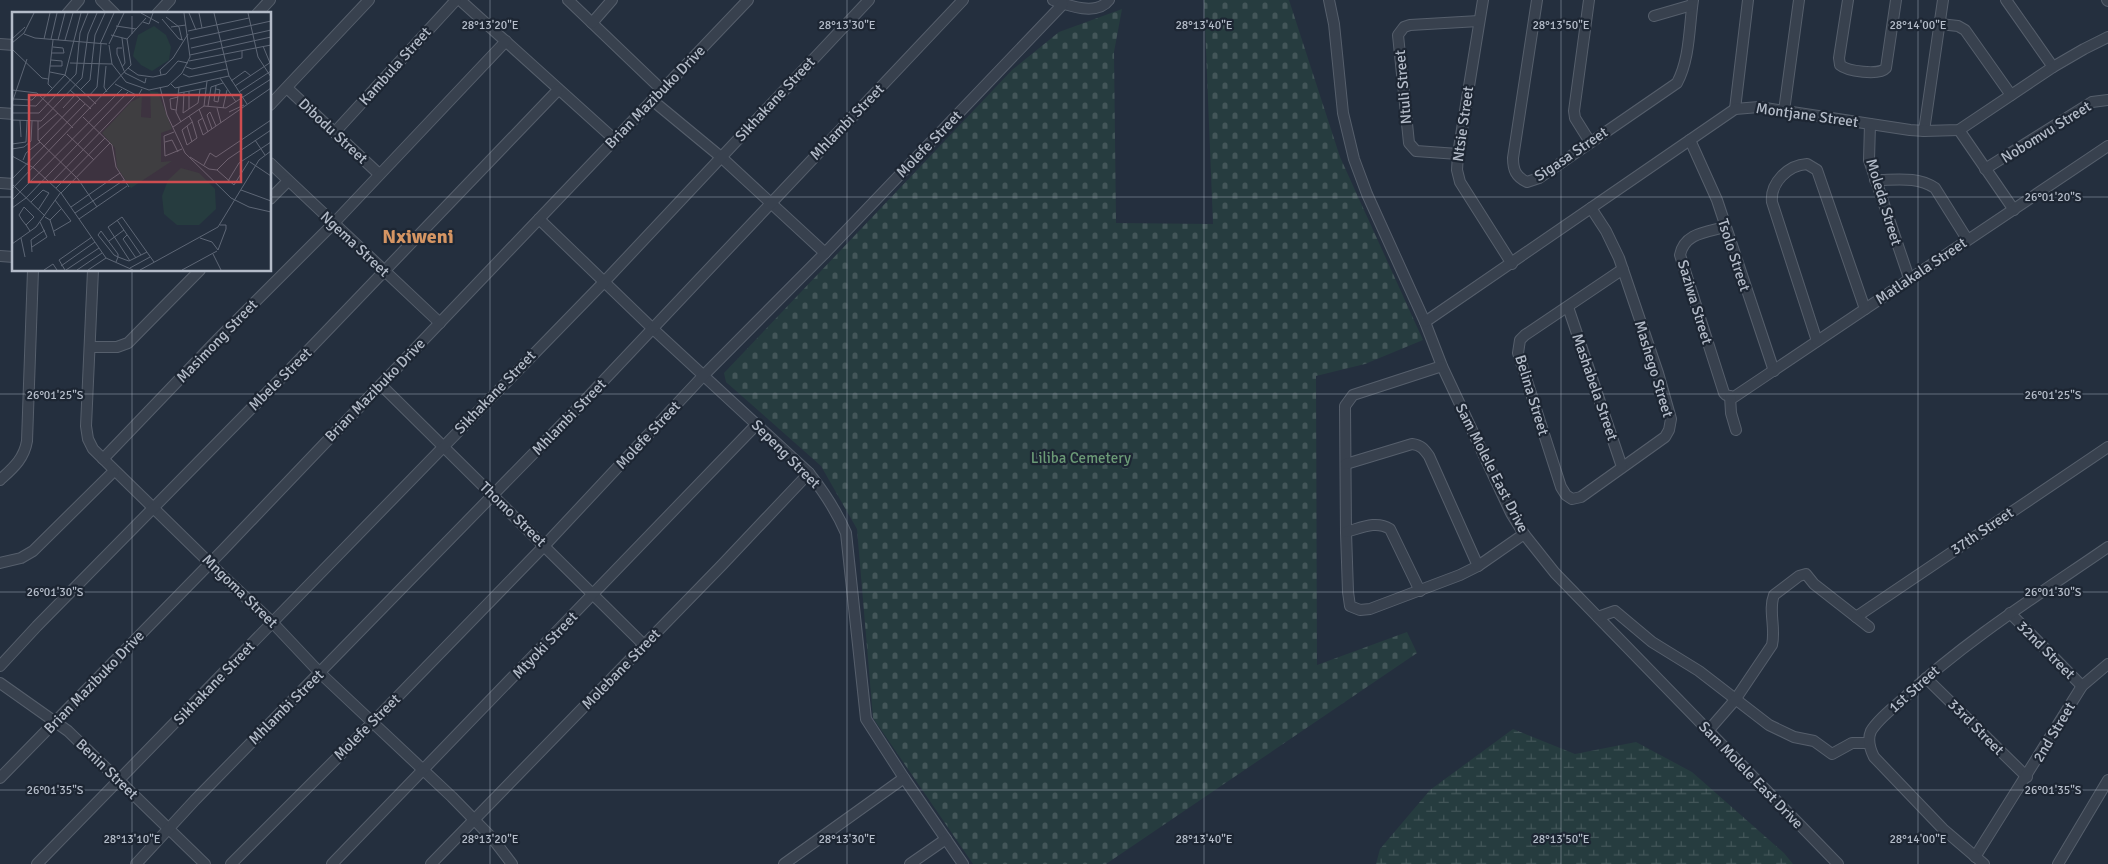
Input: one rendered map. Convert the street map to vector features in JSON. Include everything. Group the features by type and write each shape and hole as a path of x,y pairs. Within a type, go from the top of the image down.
{"street":[{"path":"69,12 79,0"},
{"path":"101,0 113,12"},
{"path":"159,12 170,0"},
{"path":"259,12 270,0"},
{"path":"271,105 369,0"},
{"name":"Kambula Street","path":"335,132 456,0"},
{"path":"460,0 614,139"},
{"path":"568,0 662,90"},
{"path":"592,23 612,0"},
{"name":"Brian Mazibuko Drive","path":"0,778 440,323 748,0"},
{"name":"Sikhakane Street","path":"37,864 605,281 869,0"},
{"name":"Mhlambi Street","path":"136,864 195,800 494,495 962,0"},
{"path":"1053,0 1064,4 1096,9 1103,7 1109,0"},
{"name":"Sam Molele East Drive","path":"1329,0 1334,24 1343,113 1349,143 1367,194 1498,488 1524,534 1555,572 1598,618 1652,671 1838,864"},
{"name":"Ntsie Street","path":"1483,0 1457,170 1460,182 1512,264"},
{"name":"Sigasa Street","path":"1537,0 1513,158 1515,171 1521,179 1527,182 1533,181 1677,83 1682,74 1692,2"},
{"path":"1589,0 1574,111 1575,118 1590,142"},
{"path":"1735,109 1748,0"},
{"path":"1784,111 1799,0"},
{"path":"1848,0 1839,58 1840,64 1844,68 1877,73 1886,68 1896,0"},
{"path":"1924,131 1943,0"},
{"path":"2006,0 2053,67"},
{"path":"1654,16 1692,2"},
{"name":"Molefe Street","path":"230,864 373,722 545,545 703,376 825,253 1064,4"},
{"name":"Ntuli Street","path":"1458,154 1414,150 1409,143 1398,35 1404,27 1410,24 1479,21"},
{"path":"1940,24 1958,26 1965,30 2011,95"},
{"path":"2014,210 1959,130 2053,67 2108,37"},
{"name":"Masimong Street","path":"103,459 218,339 333,224 506,41"},
{"name":"Dibodu Street","path":"287,88 379,174"},
{"name":"Mbele Street","path":"0,666 385,271 558,90"},
{"path":"652,100 722,157 825,253"},
{"name":"Nobomvu Street","path":"1985,169 2092,102 2108,100"},
{"name":"Montjane Street","path":"1425,322 1735,109 1759,107 1924,131 1959,130"},
{"name":"Moleda Street","path":"1870,124 1869,160 1909,278"},
{"name":"Tsolo Street","path":"1690,140 1710,183 1774,371"},
{"name":"Matlakala Street","path":"1732,396 1774,371 1909,278 2108,146"},
{"name":"Ngema Street","path":"271,164 440,323"},
{"path":"1818,341 1772,202 1775,184 1784,174 1796,166 1807,164 1817,170 1864,309"},
{"path":"1875,180 1908,180 1928,184 1935,188 1967,239"},
{"path":"271,198 288,181"},
{"name":"Mashego Street","path":"1581,496 1665,437 1671,423 1658,374 1623,269 1614,246 1591,208"},
{"name":"Sepeng Street","path":"539,219 703,376 809,473 837,511 846,533 866,718 904,778 963,864"},
{"name":"Saziwa Street","path":"1725,227 1689,238 1683,244 1680,256 1724,392 1732,396"},
{"name":"Belina Street","path":"1581,496 1572,499 1566,495 1561,487 1518,353 1520,340 1623,269"},
{"path":"0,480 19,461 26,449 33,271"},
{"name":"Mngoma Street","path":"94,271 87,433 93,449 272,622 320,673 475,820 512,864"},
{"path":"90,347 118,346 128,343 199,271"},
{"name":"Mashabela Street","path":"1568,307 1622,467"},
{"path":"1442,366 1350,398 1344,406 1346,532 1350,606 1360,610 1370,609 1460,575 1478,566 1524,534"},
{"name":"Thomo Street","path":"380,384 545,545 644,645"},
{"path":"1732,396 1731,413 1736,430"},
{"name":"Mtyoki Street","path":"332,864 757,424"},
{"path":"1346,464 1412,444 1424,448 1478,566"},
{"name":"37th Street","path":"1856,617 2108,446"},
{"path":"0,563 21,558 33,551 114,471"},
{"name":"Molebane Street","path":"431,864 809,473"},
{"path":"1346,532 1376,524 1390,529 1420,591"},
{"name":"1st Street","path":"1869,743 1872,731 1876,726 1926,678 1976,637 2108,547"},
{"path":"1708,731 1735,700 1772,645 1774,636 1772,606 1774,595 1799,576 1806,574 1814,584 1869,628"},
{"path":"1598,618 1615,611 1652,642 1699,671 1769,725 1794,737 1814,741 1833,754 1852,743 1869,743 1874,757 1881,765 1943,829 1984,864"},
{"name":"32nd Street","path":"2010,613 2082,686"},
{"name":"2nd Street","path":"1975,856 2082,686 2108,664"},
{"name":"33rd Street","path":"1926,678 2026,777"},
{"name":"Benin Street","path":"0,683 56,721 206,864"},
{"path":"784,864 797,860 904,778"},
{"path":"2058,864 2108,780"},
{"path":"910,864 946,839"}],"green space":[{"name":"Liliba Cemetery","path":"1204,0 1289,0 1340,157 1423,340 1365,364 1316,376 1317,665 1407,632 1417,653 1106,864 973,864 873,718 857,529 821,466 726,382 724,373 1012,70 1059,32 1122,9 1114,52 1116,223 1213,224"},
{"path":"1513,729 1575,754 1636,742 1692,772 1784,853 1793,864 1376,864 1380,849 1430,790"}],"district":[{"name":"Nxiweni","path":"418,236"}]}
